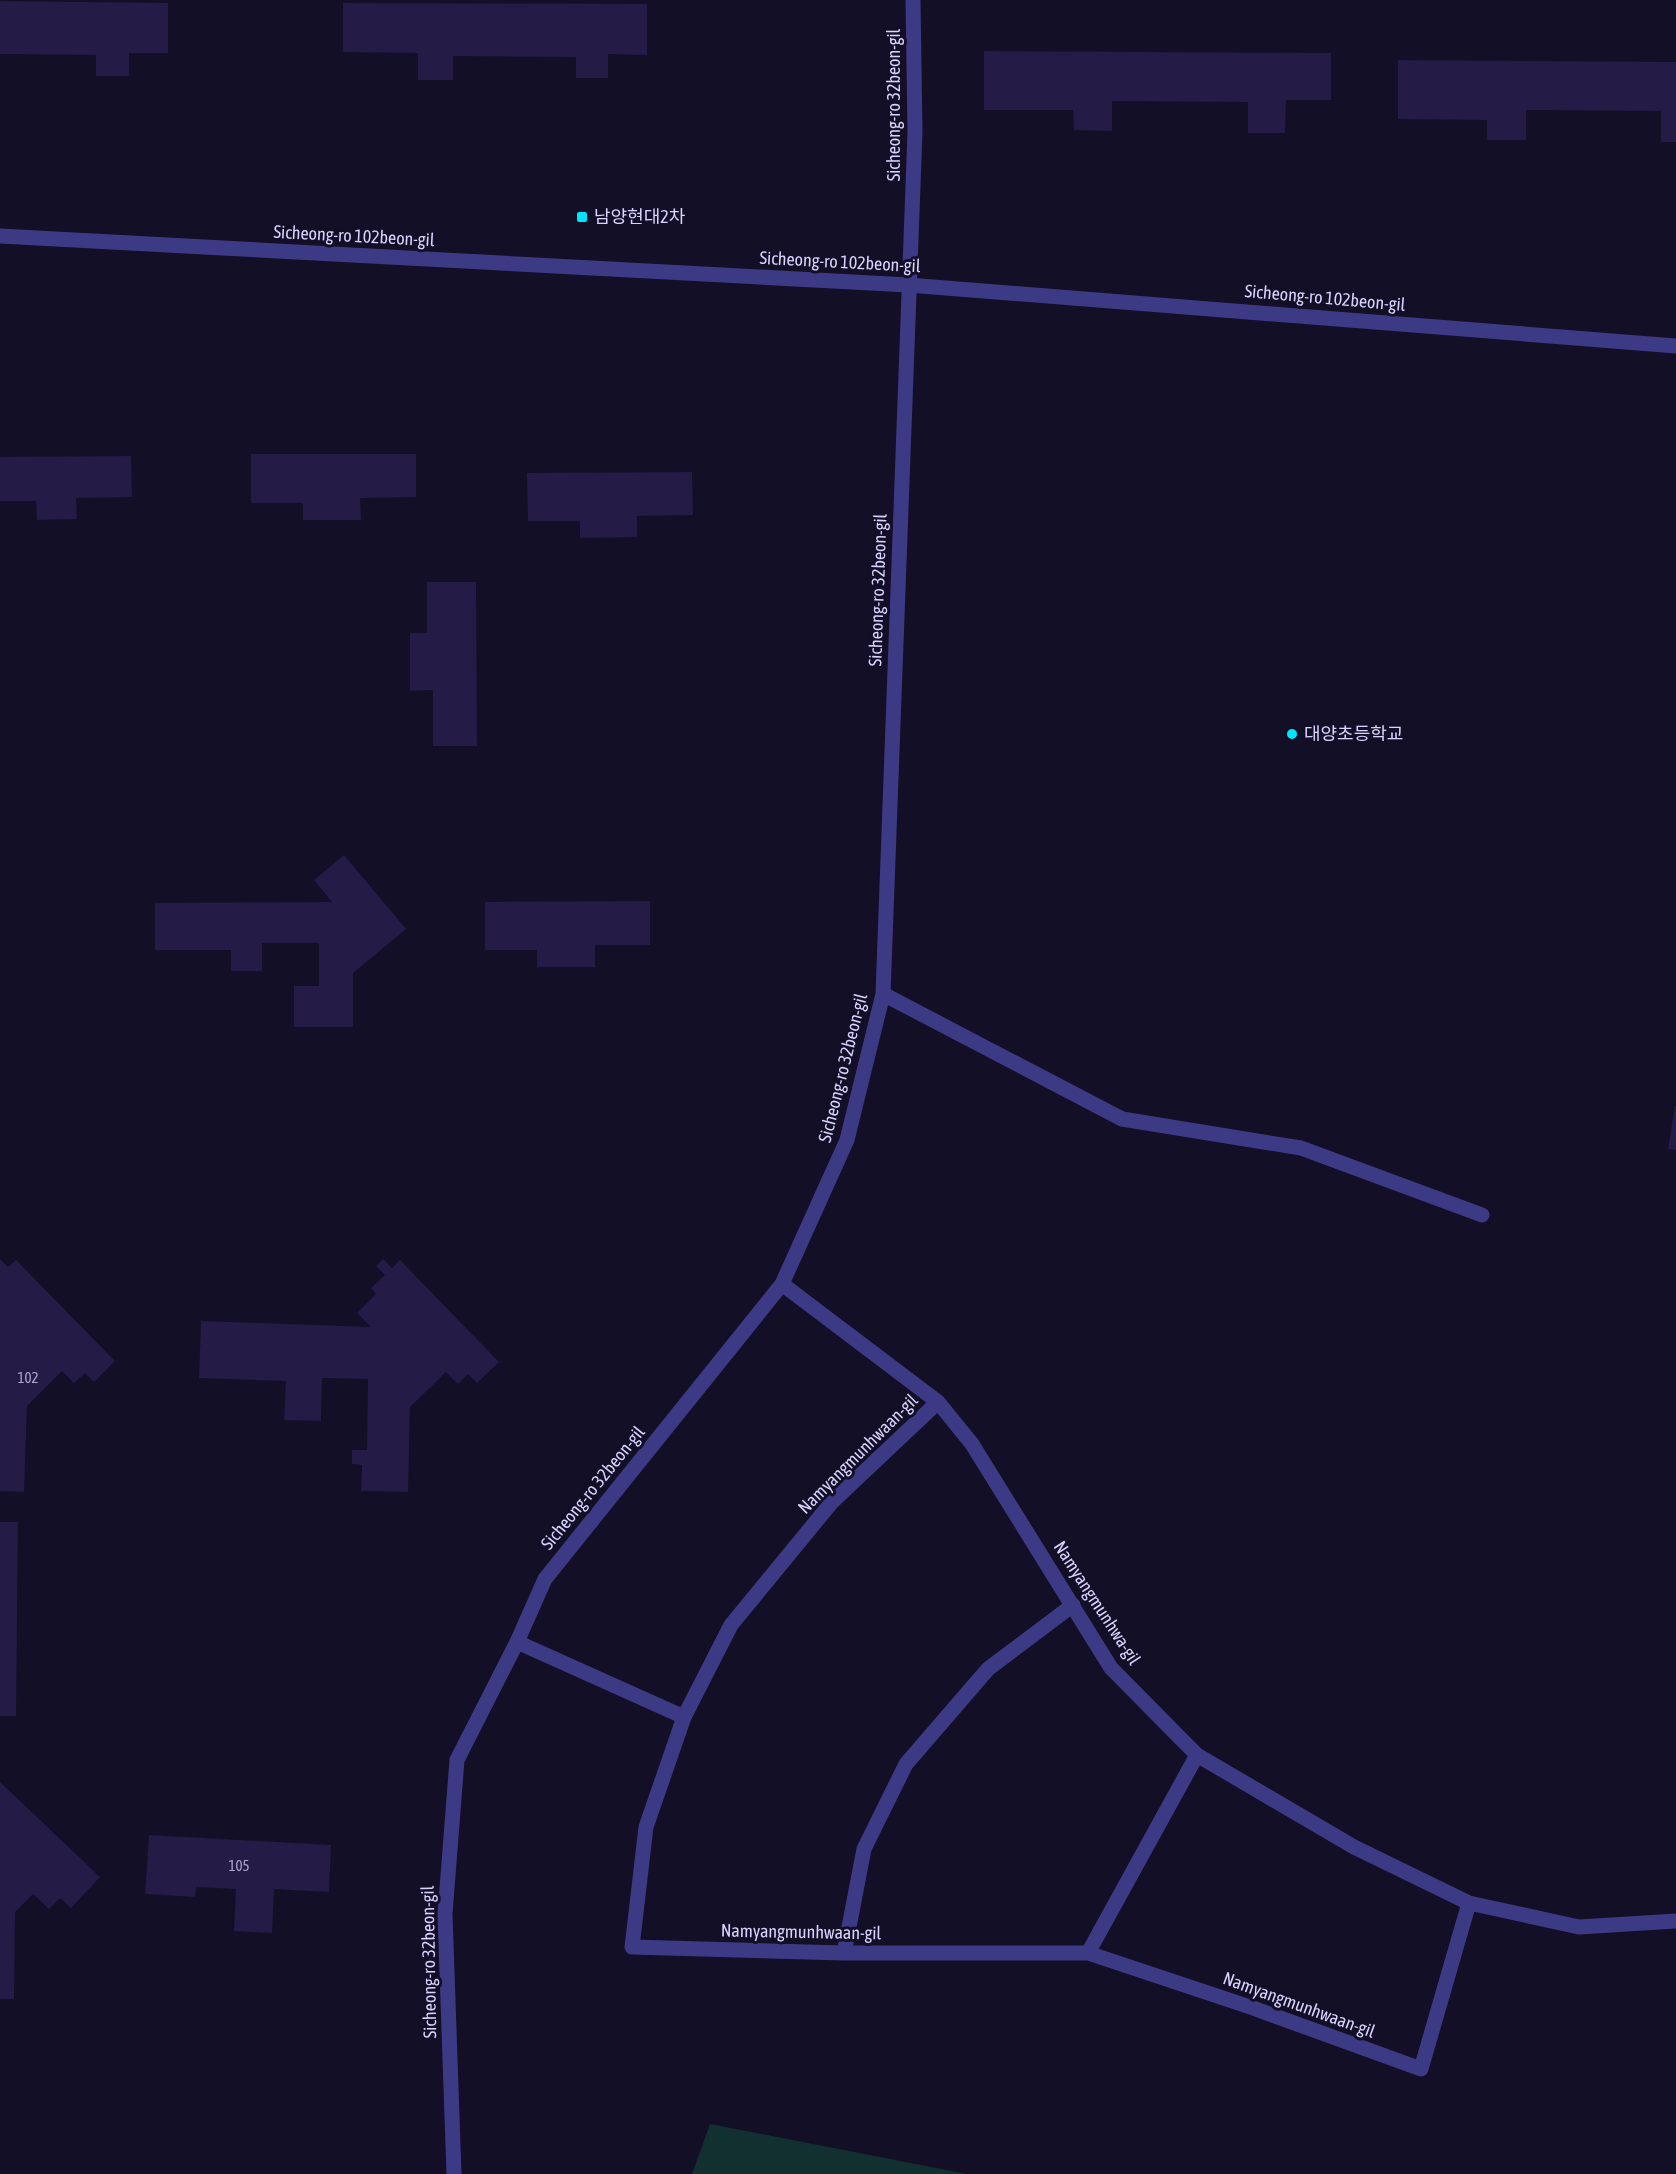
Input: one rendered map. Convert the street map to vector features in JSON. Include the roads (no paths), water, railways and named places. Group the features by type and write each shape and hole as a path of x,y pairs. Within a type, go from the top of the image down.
{"street":[{"name":"Sicheong-ro 32beon-gil","path":"454,2174 445,1914 457,1761 518,1642 545,1579 782,1284 848,1140 883,994 915,132 913,0"},
{"name":"Sicheong-ro 102beon-gil","path":"0,236 908,285 1676,346"},
{"path":"883,994 1122,1119 1301,1148 1482,1215"},
{"name":"Namyangmunhwa-gil","path":"782,1284 938,1402 972,1444 1111,1668 1197,1755 1354,1847 1469,1903 1580,1927 1676,1921"},
{"name":"Namyangmunhwaan-gil","path":"938,1402 832,1502 731,1625 684,1716 646,1827 632,1947 844,1953 1088,1953 1253,2008 1421,2070 1469,1903"},
{"path":"844,1953 864,1849 906,1764 988,1669 1073,1605"},
{"path":"518,1642 684,1716"},
{"path":"1088,1953 1197,1755"}],"place":[{"name":"남양현대2차","path":"582,217"},
{"name":"대양초등학교","path":"1292,734"}]}
